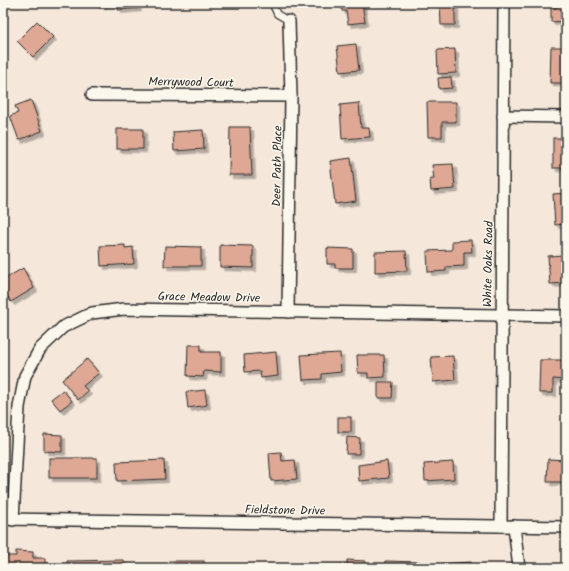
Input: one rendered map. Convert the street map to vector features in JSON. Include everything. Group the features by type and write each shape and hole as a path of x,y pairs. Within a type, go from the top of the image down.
{"street":[{"name":"White Oaks Road","path":"501,526 501,315 504,3"},
{"name":"Deer Path Place","path":"288,312 290,96 289,21"},
{"name":"Merrywood Court","path":"92,94 290,96"},
{"path":"503,116 566,117"},
{"name":"Grace Meadow Drive","path":"8,520 19,407 25,376 40,348 63,327 92,313 124,309 566,316"},
{"name":"Fieldstone Drive","path":"8,520 566,527"},
{"path":"514,526 519,568"}],"lane":[{"path":"272,3 277,14 289,21"}],"building":[{"path":"96,3 116,3 96,5"},
{"path":"118,3 137,3 138,8 118,10"},
{"path":"341,3 362,3 365,22 348,24 346,11 342,11"},
{"path":"440,3 455,3 455,25 441,25"},
{"path":"555,3 566,3 566,21 551,22 551,8 556,8"},
{"path":"37,21 53,37 33,57 17,41"},
{"path":"356,44 359,70 340,72 337,46"},
{"path":"551,47 566,47 566,83 550,83"},
{"path":"455,49 456,73 438,74 437,50"},
{"path":"451,77 452,88 439,89 438,78"},
{"path":"31,100 42,131 19,140 10,116 18,113 15,106"},
{"path":"427,102 456,102 456,122 442,122 442,137 428,137"},
{"path":"359,103 361,128 369,128 370,137 342,139 340,105"},
{"path":"230,127 250,127 252,175 229,175"},
{"path":"117,129 143,129 143,149 117,149"},
{"path":"203,130 204,149 174,151 173,132"},
{"path":"553,138 566,138 566,168 553,168"},
{"path":"351,158 356,201 335,204 330,161"},
{"path":"453,164 455,189 431,191 430,179 434,179 432,165"},
{"path":"566,193 566,224 555,225 553,194"},
{"path":"471,240 472,252 464,252 464,266 446,267 446,271 428,272 427,251 452,250 452,241"},
{"path":"125,245 125,248 133,247 134,264 101,266 100,246"},
{"path":"220,245 253,246 253,268 220,267"},
{"path":"165,246 201,247 201,266 164,266"},
{"path":"327,248 353,249 353,268 335,268 335,264 327,264"},
{"path":"406,251 407,271 375,272 375,252"},
{"path":"565,255 566,283 550,284 548,256"},
{"path":"23,268 34,288 11,302 7,295 3,298 3,280"},
{"path":"188,345 201,345 201,352 221,352 221,372 204,371 203,377 187,376"},
{"path":"276,352 278,376 261,378 260,371 245,372 244,355"},
{"path":"340,353 341,372 322,374 322,379 303,380 301,355"},
{"path":"357,355 384,355 385,377 368,378 368,373 358,373"},
{"path":"453,356 455,380 433,382 431,357"},
{"path":"87,359 99,373 83,386 88,391 78,400 62,380"},
{"path":"540,360 566,360 566,380 553,379 553,393 539,393"},
{"path":"378,382 393,382 392,398 378,398"},
{"path":"63,390 72,401 60,410 51,399"},
{"path":"205,390 207,405 188,408 186,392"},
{"path":"338,417 351,417 351,432 338,432"},
{"path":"44,434 62,435 62,452 44,451"},
{"path":"347,437 360,438 359,454 346,454"},
{"path":"281,452 282,461 295,460 297,479 271,481 269,453"},
{"path":"49,458 97,458 97,478 49,478"},
{"path":"548,459 566,460 566,482 547,482"},
{"path":"164,460 165,479 117,481 116,462"},
{"path":"387,461 389,478 359,481 358,465"},
{"path":"453,462 454,479 425,481 424,464"},
{"path":"16,551 33,552 33,558 45,558 45,568 3,568 3,556 16,556"},
{"path":"124,560 124,568 67,568 67,561"},
{"path":"347,560 365,561 364,568 326,568 327,565 347,565"},
{"path":"169,561 204,561 204,568 169,568"},
{"path":"385,561 420,562 419,568 385,568"},
{"path":"471,562 471,568 441,568 441,564"}]}
